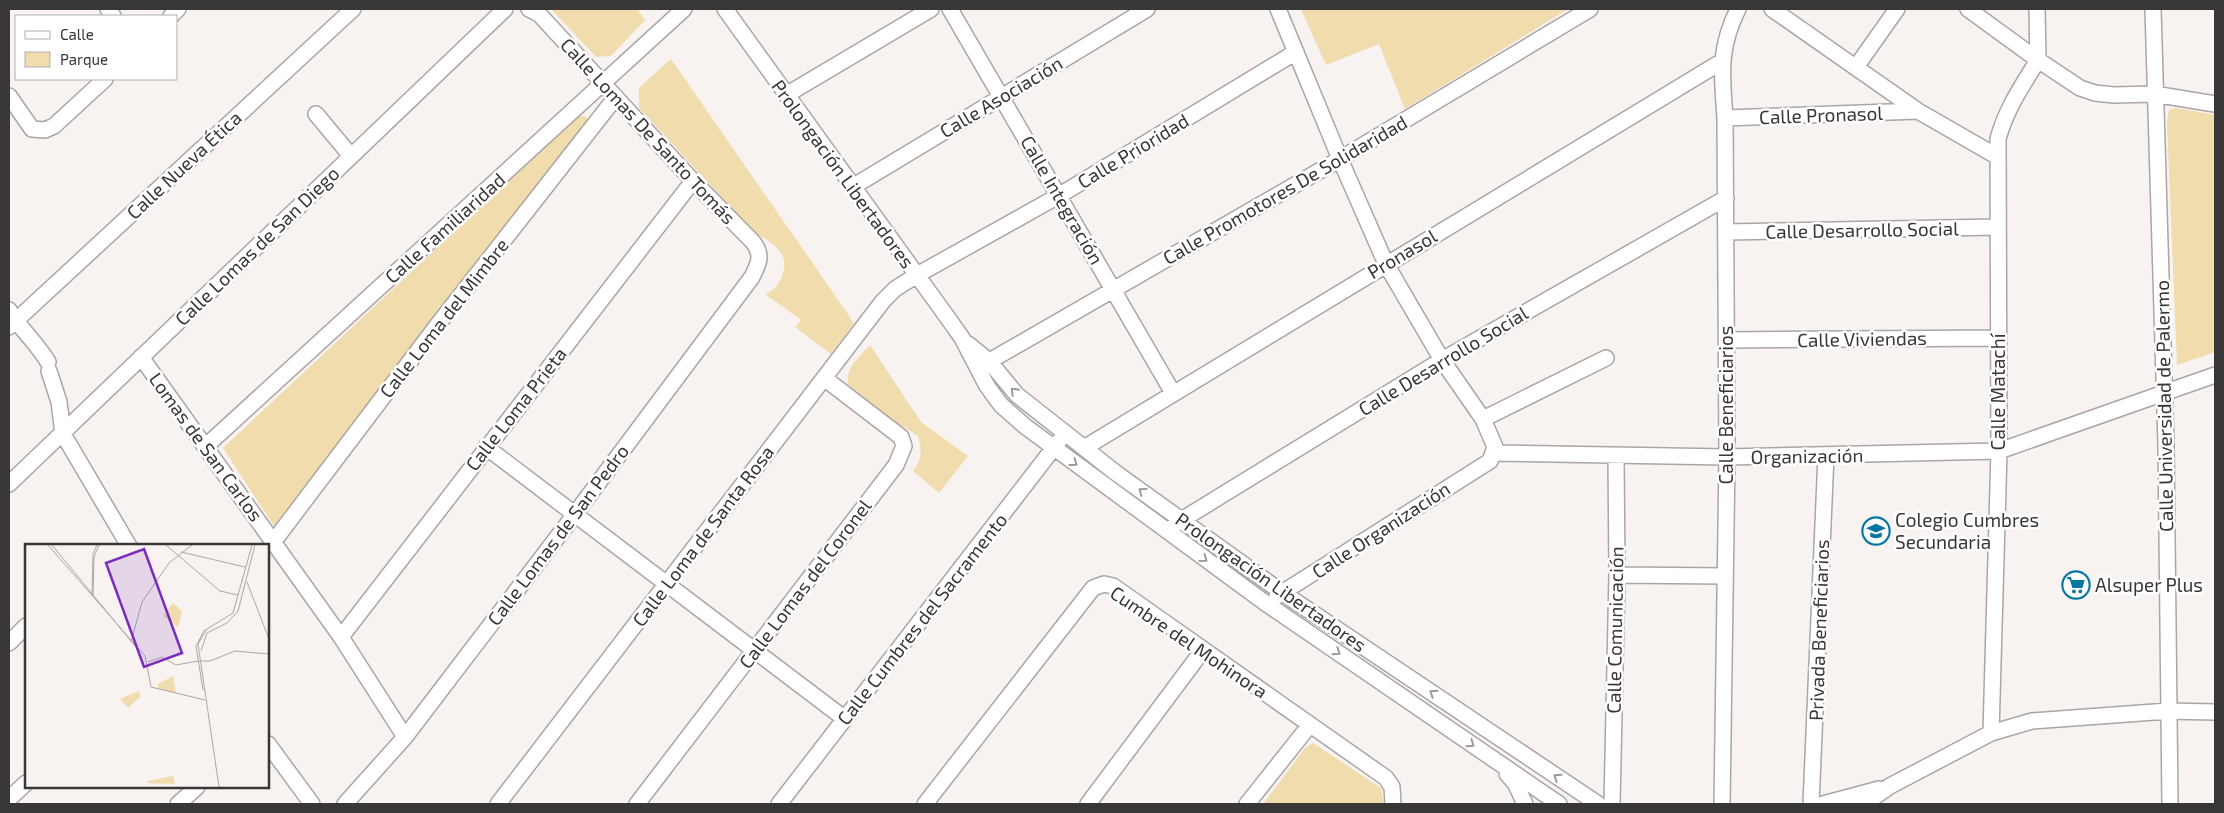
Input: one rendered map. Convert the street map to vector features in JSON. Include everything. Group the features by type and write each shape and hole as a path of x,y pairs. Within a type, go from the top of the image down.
{"street":[{"name":"Calle Nueva Ética","path":"11,319 353,9"},
{"name":"Calle Lomas de San Diego","path":"9,484 505,9"},
{"name":"Calle Lomas De Santo Tomás","path":"529,9 539,14 604,82 693,182 753,242 759,250 760,258"},
{"name":"Calle Familiaridad","path":"206,446 684,9"},
{"name":"Prolongación Libertadores","path":"725,9 962,338 983,364 1017,395 1084,448 1181,520 1284,593 1598,804"},
{"path":"786,95 931,9"},
{"name":"Calle Integración","path":"950,9 1060,195 1173,393"},
{"name":"Calle Asociación","path":"854,186 1148,9"},
{"path":"1278,9 1386,264 1442,360 1483,419 1494,440 1494,453"},
{"name":"Calle Promotores De Solidaridad","path":"983,364 1340,158 1590,9"},
{"name":"Calle Beneficiarios","path":"1722,804 1727,457 1725,118 1721,62 1732,20 1738,9"},
{"path":"1772,9 1918,111 1998,157"},
{"path":"1856,67 1898,9"},
{"path":"1968,9 2080,88 2114,96 2154,94 2215,104"},
{"path":"2037,9 2038,60"},
{"name":"Calle Universidad de Palermo","path":"2153,9 2154,94 2165,391 2170,804"},
{"name":"Calle Prioridad","path":"916,275 1060,195 1296,52"},
{"name":"Calle Matachí","path":"1991,733 1999,451 1998,139 2012,102 2038,60"},
{"name":"Pronasol","path":"1084,448 1721,62"},
{"path":"9,96 32,129 45,130 54,126 104,80"},
{"name":"Calle Loma del Mimbre","path":"274,541 439,323 616,97"},
{"name":"Calle Pronasol","path":"1725,118 1918,111"},
{"path":"316,114 351,156"},
{"name":"Calle Loma Prieta","path":"341,637 486,447 693,182"},
{"name":"Calle Desarrollo Social","path":"1165,530 1442,360 1726,198"},
{"name":"Calle Desarrollo Social","path":"1726,232 1997,228"},
{"name":"Calle Lomas de San Pedro","path":"345,804 404,737 575,514 752,277 760,258"},
{"name":"Calle Loma de Santa Rosa","path":"498,804 883,301 895,289 916,275"},
{"path":"11,319 40,348 59,402 63,434 121,542"},
{"name":"Calle Viviendas","path":"1726,340 1998,338"},
{"name":"Lomas de San Carlos","path":"141,357 341,637 404,737"},
{"path":"1483,419 1606,358"},
{"name":"Prolongación Libertadores","path":"983,364 987,386 1001,405 1054,448 1264,602 1558,804"},
{"name":"Organización","path":"1494,453 1727,457 1999,451 2165,391 2215,375"},
{"name":"Calle Lomas del Coronel","path":"637,804 896,465 904,446 901,437 824,378"},
{"name":"Calle Cumbres del Sacramento","path":"779,804 1065,433"},
{"path":"486,447 845,719"},
{"name":"Calle Organización","path":"1264,602 1284,593 1490,460 1494,453"},
{"name":"Privada Beneficiarios","path":"1811,804 1826,455"},
{"name":"Calle Comunicación","path":"1612,804 1617,575 1616,456"},
{"path":"1617,575 1725,576"},
{"name":"Cumbre del Mohinora","path":"925,804 1093,588 1104,584 1113,586 1309,726 1386,778 1392,787 1393,804"},
{"path":"9,642 25,627"},
{"path":"1088,804 1203,650"},
{"path":"1864,804 1890,786 1991,733 2032,721 2168,711 2215,712"},
{"path":"1247,804 1309,726"},
{"path":"1503,740 1492,758 1516,783 1525,804"},
{"path":"269,745 312,804"},
{"path":"9,799 25,785"},
{"path":"1823,804 1890,786"},
{"path":"178,804 196,788"}],"green space":[{"path":"551,9 637,9 645,20 611,56 596,57"},
{"path":"1301,9 1568,9 1405,109 1379,44 1326,65"},
{"path":"671,59 854,323 831,354 795,327 801,320 765,294 776,287 782,275 784,262 779,250 751,229 639,108 639,88"},
{"path":"2176,108 2215,115 2215,352 2177,365 2167,122 2169,110"},
{"path":"583,116 587,118 588,127 274,526 223,448 577,117"},
{"path":"870,345 921,422 968,456 939,493 913,471 918,463 920,454 918,436 903,426 896,424 849,389 848,376 850,370 856,360"},
{"path":"1313,743 1381,788 1384,804 1263,804 1305,748"}],"place":[{"name":"Colegio Cumbres Secundaria","path":"1876,531"},
{"name":"Alsuper Plus","path":"2076,585"}]}
